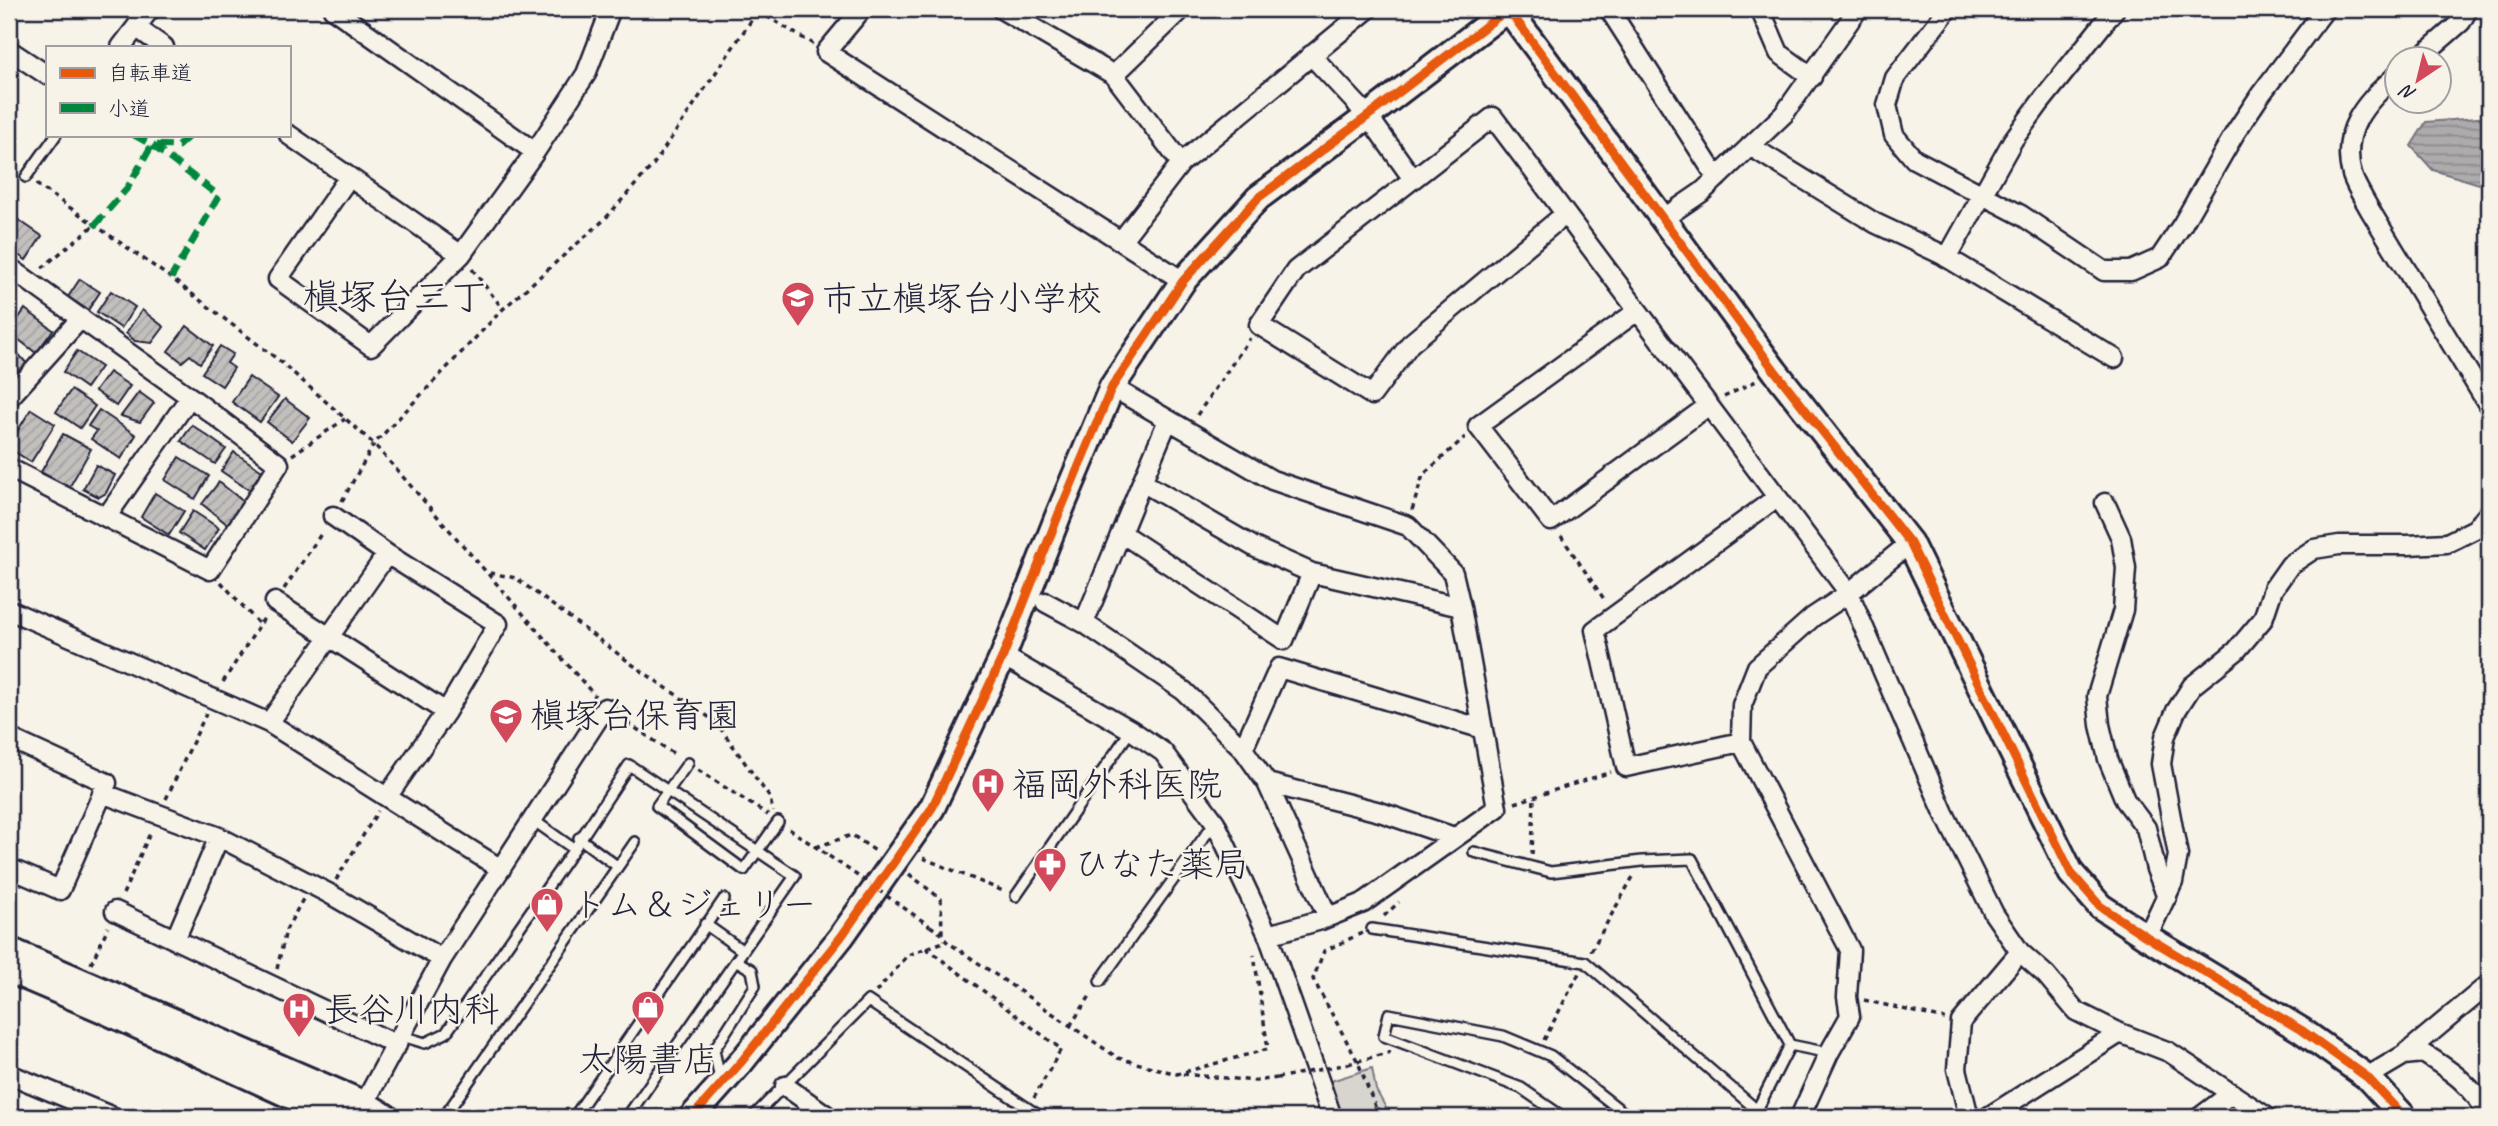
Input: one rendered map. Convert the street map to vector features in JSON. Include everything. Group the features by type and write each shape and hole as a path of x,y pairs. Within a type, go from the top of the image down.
{"street":[{"path":"122,46 150,9"},
{"path":"333,9 535,152"},
{"path":"349,177 278,279 371,346 461,255 535,152 586,74 611,9"},
{"path":"862,9 826,52 1183,281"},
{"path":"1114,75 1182,9"},
{"path":"1121,241 1181,163 1368,9"},
{"path":"692,1117 841,937 932,808 1003,656 1112,387 1183,281 1258,198 1508,9 1775,371 1910,543 2047,829 2071,873 2100,906 2301,1030 2367,1077 2404,1117"},
{"path":"1609,9 1717,178"},
{"path":"1760,9 1779,52 1812,77"},
{"path":"1664,218 1702,192 1784,114 1858,9"},
{"path":"1948,9 1895,78 1887,105 1894,135 1914,159 2032,222 2104,271 2131,271 2160,258 2189,214 2235,133 2325,9"},
{"path":"1947,258 2013,140 2039,103 2115,9"},
{"path":"2433,46 2461,22 2468,9"},
{"path":"1007,10 1114,75 1181,163"},
{"path":"137,28 163,46"},
{"path":"9,50 46,74"},
{"path":"1311,55 1368,116 1413,178"},
{"path":"2382,88 2357,117 2349,148 2353,176 2370,210 2489,406"},
{"path":"1565,215 1410,344 1372,395 1259,324 1296,270 1493,117 1565,215 1636,312 1849,593 1944,813 1994,914 2020,952 2046,975 2076,1012 2169,1052 2267,1117"},
{"path":"290,136 461,255"},
{"path":"1750,146 1875,223 1947,258 2114,358"},
{"path":"9,267 279,464 210,570 9,468"},
{"path":"1636,312 1478,426 1551,521 1707,406"},
{"path":"9,398 81,318"},
{"path":"1112,387 1272,480 1408,526 1453,573 1497,808 1363,903 1268,935"},
{"path":"107,516 190,397"},
{"path":"1084,623 1168,420"},
{"path":"1142,482 1256,548 1312,573 1461,607"},
{"path":"1741,742 1626,767 1595,631 1776,498"},
{"path":"2105,503 2121,538 2126,568 2123,611 2097,696 2100,725 2108,759 2125,800 2146,828 2156,869 2167,897"},
{"path":"2147,937 2174,882 2178,855 2161,764 2165,737 2176,711 2192,686 2236,651 2263,619 2273,589 2290,565 2315,549 2339,545 2447,542 2475,529 2489,513"},
{"path":"333,516 387,554 498,624 446,712 387,797"},
{"path":"1121,533 1284,640"},
{"path":"1800,1117 1829,1053 1850,1016 1847,996 1850,950 1741,742 1742,705 1757,667 1813,617 1849,593 1910,543"},
{"path":"269,723 387,554"},
{"path":"1243,749 1279,668 1284,640 1312,573"},
{"path":"1045,602 1084,623 1184,691 1243,749 1267,783 1328,917"},
{"path":"275,603 446,712"},
{"path":"9,610 269,723 501,869"},
{"path":"1003,656 1131,730 1163,752 1215,822 1268,935 1332,1117"},
{"path":"1279,668 1483,729"},
{"path":"361,1110 442,958 606,708"},
{"path":"9,738 107,783 60,890 9,867"},
{"path":"1267,783 1380,812 1454,837"},
{"path":"102,793 219,837 328,893 442,958"},
{"path":"175,940 219,837"},
{"path":"115,911 399,1041"},
{"path":"9,950 361,1110 386,1117"},
{"path":"1969,1117 1957,1069 1961,1022 2020,952"},
{"path":"9,971 103,1010 337,1117"},
{"path":"2367,1077 2404,1055 2489,984"},
{"path":"1988,1117 2120,1033"},
{"path":"2404,1055 2423,1053 2446,1068 2466,1083 2488,1117"},
{"path":"9,1074 113,1117"},
{"path":"785,1086 829,1117"},
{"path":"2200,1117 2232,1093"}],"lane":[{"path":"26,177 54,136"},
{"path":"1016,896 1131,730"},
{"path":"688,763 657,806 744,870 778,822"},
{"path":"399,1041 425,1043 446,1033 629,765 795,876 626,1117"},
{"path":"533,820 574,849"},
{"path":"1100,981 1215,822"},
{"path":"579,838 617,866"},
{"path":"444,1117 635,842"},
{"path":"1474,852 1551,872 1642,861 1692,859 1790,1045"},
{"path":"574,1117 724,899"},
{"path":"705,924 744,951"},
{"path":"1372,929 1585,962 1757,1113 1790,1045"},
{"path":"722,1084 713,1050 755,986 752,970 737,961"},
{"path":"753,1117 868,1001 1041,1117"},
{"path":"1563,1117 1521,1088 1384,1036 1389,1014 1503,1036 1551,1056 1629,1117"},
{"path":"1790,1045 1829,1053"}],"path":[{"path":"374,444 503,309 604,220 653,165 758,10 826,52"},
{"path":"26,177 171,278 281,362 374,444 606,708 774,820 771,798 716,722 633,665 516,578 488,572"},
{"path":"27,280 94,226"},
{"path":"461,255 503,309"},
{"path":"1187,430 1259,324"},
{"path":"1707,406 1775,371"},
{"path":"279,464 345,419"},
{"path":"1408,526 1423,475 1478,426"},
{"path":"1551,521 1615,615"},
{"path":"210,570 259,624"},
{"path":"1497,808 1626,767"},
{"path":"328,893 387,797"},
{"path":"1532,868 1534,798"},
{"path":"778,822 942,933"},
{"path":"816,847 852,835 897,856 1016,896"},
{"path":"897,856 941,899 942,933 946,941 1118,1058 1177,1074 1256,1081 1358,1062 1410,1046"},
{"path":"274,985 286,930 311,886"},
{"path":"1379,1117 1358,1062 1313,979 1324,951 1372,929 1401,901"},
{"path":"868,1001 908,955 946,941"},
{"path":"926,948 1061,1049 1028,1108"},
{"path":"1177,1074 1268,1049 1254,953"},
{"path":"1070,1026 1100,981"},
{"path":"1847,996 1961,1022"},
{"path":"1376,1109 1400,1117"}],"shaded area":[{"path":"2489,117 2489,187 2433,170 2411,146 2426,122"},
{"path":"1372,1068 1376,1090 1391,1117 1341,1117 1331,1081"}],"building":[{"path":"10,214 42,236 26,260 9,249"},
{"path":"80,279 100,292 88,310 68,297"},
{"path":"111,291 135,307 121,328 97,312"},
{"path":"25,309 53,330 36,353 9,332"},
{"path":"142,310 164,327 152,343 135,341 126,333"},
{"path":"187,326 213,346 200,363 190,355 182,362 168,351"},
{"path":"9,343 27,364 13,376 9,371"},
{"path":"220,346 233,354 227,363 234,368 222,386 202,373"},
{"path":"77,351 101,367 86,388 63,372"},
{"path":"109,372 130,386 116,406 95,391"},
{"path":"249,377 278,397 260,422 232,402"},
{"path":"71,390 95,406 80,428 56,412"},
{"path":"139,392 154,403 140,422 121,416"},
{"path":"285,399 310,418 292,441 267,422"},
{"path":"31,409 55,424 31,462 9,448 9,445"},
{"path":"99,410 136,435 121,459 91,439 97,431 88,426"},
{"path":"192,425 226,449 215,464 181,441"},
{"path":"63,434 91,449 69,488 41,472"},
{"path":"234,452 262,471 249,490 221,471"},
{"path":"179,457 209,476 195,499 165,480"},
{"path":"96,465 115,475 106,493 99,497 83,489"},
{"path":"219,482 244,502 227,524 202,504"},
{"path":"155,493 184,511 169,535 141,517"},
{"path":"193,511 219,528 205,550 179,533"}],"marked path":[{"path":"136,136 152,145 219,196 171,278"},
{"path":"94,226 128,187 152,145 178,146 189,136"}],"cycle path":[{"path":"692,1117 742,1061 841,937 932,808 1003,656 1112,387 1183,281 1258,198 1508,9 1775,371 1910,543 2071,873 2100,906 2301,1030 2367,1077 2404,1117"}],"place":[{"name":"市立槇塚台小学校","path":"798,328"},
{"name":"槇塚台保育園","path":"506,745"},
{"name":"福岡外科医院","path":"988,814"},
{"name":"ひなた薬局","path":"1050,894"},
{"name":"トム＆ジェリー","path":"547,934"},
{"name":"太陽書店","path":"648,1037"},
{"name":"長谷川内科","path":"299,1039"}],"district":[{"name":"槇塚台三丁","path":"395,296"}]}
